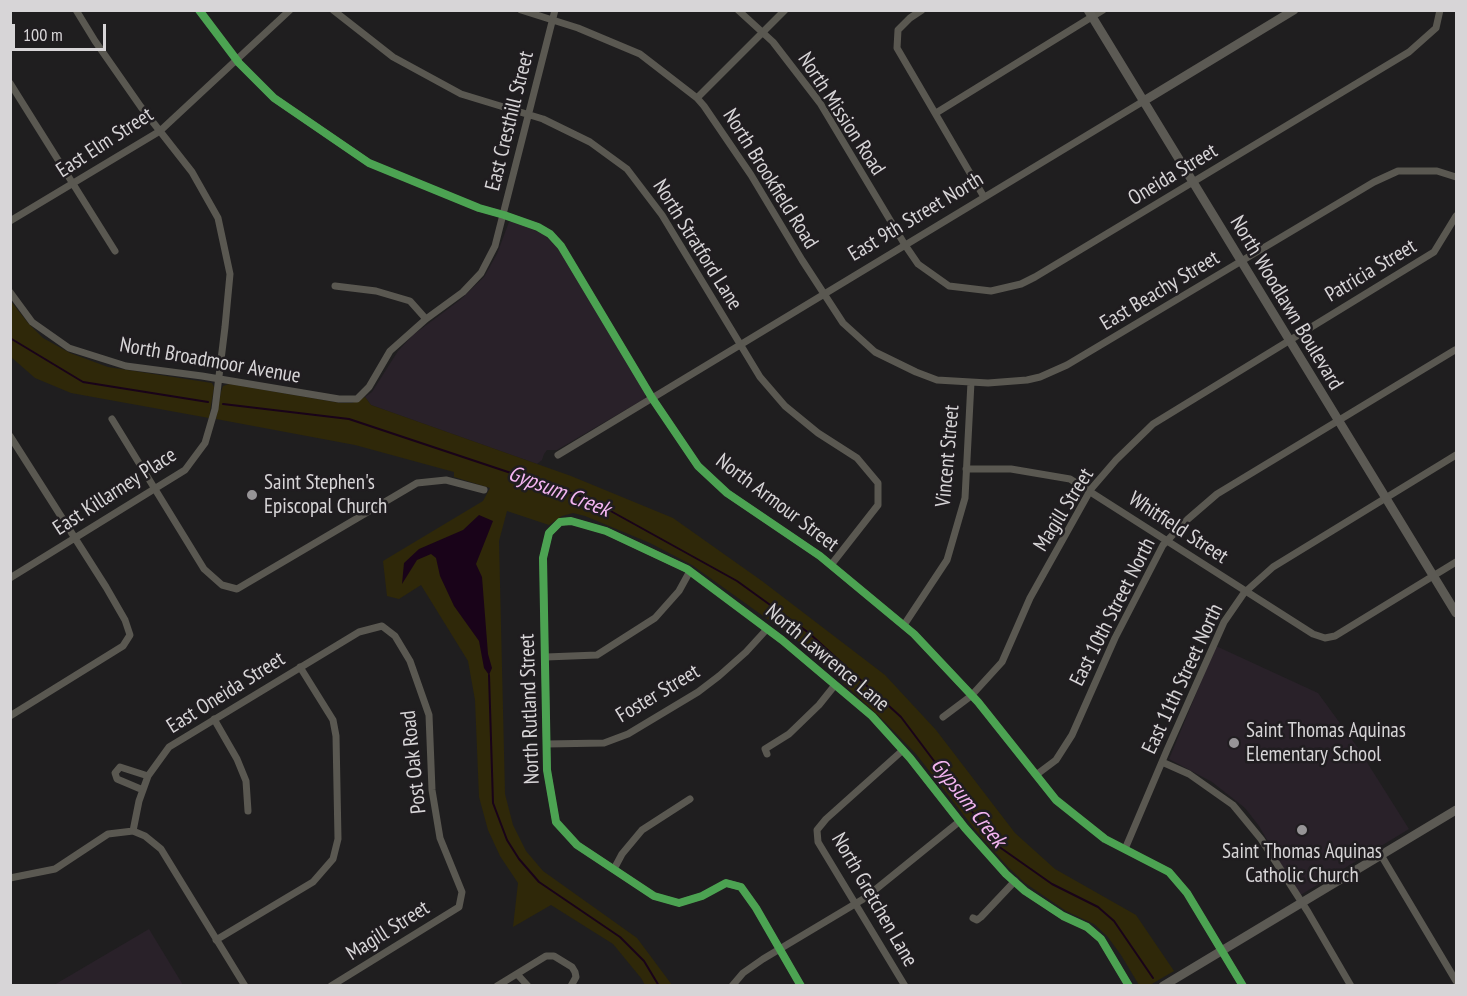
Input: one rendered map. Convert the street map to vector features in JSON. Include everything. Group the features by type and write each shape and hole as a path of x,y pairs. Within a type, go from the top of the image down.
{"main road":[{"name":"East 9th Street North","path":"1142,102 1294,10"},
{"name":"North Woodlawn Boulevard","path":"1090,14 1456,614"},
{"path":"1163,986 1456,810"}],"street":[{"path":"76,10 95,41 192,172 218,218 230,274 219,378"},
{"name":"North Armour Street","path":"199,10 236,60 274,98 369,163 479,208 538,227 550,234 561,246 652,398 698,466 727,493 831,566 914,634 972,696 1056,800 1105,839 1169,872 1187,893 1243,986"},
{"name":"East Elm Street","path":"10,221 160,131 290,10"},
{"name":"North Stratford Lane","path":"333,10 393,57 461,94 543,118 590,142 627,169 662,214 760,377 785,406 818,433 857,458 878,483 878,505 831,566"},
{"name":"North Brookfield Road","path":"521,10 578,28 640,54 697,98 751,175 843,323 874,352 916,372 937,380 971,382"},
{"name":"East Cresthill Street","path":"357,399 369,387 390,351 426,318 463,292 481,273 495,246 555,10"},
{"name":"North Mission Road","path":"738,10 773,42 820,103 905,245"},
{"path":"697,98 785,10"},
{"path":"922,10 898,30 897,48 984,197"},
{"path":"936,113 1090,14 1103,10"},
{"name":"Oneida Street","path":"905,245 918,264 949,286 991,291 1021,284 1409,52 1437,28 1440,10"},
{"path":"10,83 115,251"},
{"name":"East 9th Street North","path":"558,455 1142,102"},
{"name":"East Beachy Street","path":"971,382 1027,380 1066,365 1374,182 1398,171 1437,171 1456,177"},
{"name":"Patricia Street","path":"1288,341 1434,252 1456,216"},
{"path":"335,286 376,291 410,301 426,318"},
{"name":"North Broadmoor Avenue","path":"10,292 32,322 69,348 126,366 219,378 339,399 357,399"},
{"name":"Magill Street","path":"943,717 972,696 1002,662 1030,598 1090,491 1116,460 1153,424 1288,341"},
{"name":"East 10th Street North","path":"1036,775 1056,760 1072,735 1115,638 1167,541 1188,519 1217,494 1455,350"},
{"name":"East Killarney Place","path":"10,578 185,470 205,443 215,410 219,378"},
{"name":"Vincent Street","path":"903,625 947,560 965,498 971,382"},
{"path":"112,419 204,569 222,585 237,589 417,483 446,480 484,490"},
{"path":"10,716 123,646 130,635 125,620 12,441"},
{"name":"East 11th Street North","path":"1125,849 1224,622 1245,591 1273,567 1456,455"},
{"name":"Whitfield Street","path":"966,469 1011,468 1070,479 1314,634 1327,637 1335,636 1434,576"},
{"name":"North Lawrence Lane","path":"557,525 560,522 571,521 606,531 690,571 767,629 872,716 903,750 960,821 1015,881 1063,916 1087,927 1101,939 1129,986"},
{"name":"North Rutland Street","path":"557,525 549,533 543,558 547,770 556,822 577,845 654,896 679,903 702,896 726,883 741,887 801,986"},
{"path":"1434,576 1456,562"},
{"path":"546,657 597,655 655,618 679,591 690,571"},
{"name":"East Oneida Street","path":"134,831 148,776 169,747 359,632 382,626"},
{"name":"Post Oak Road","path":"382,626 395,636 410,661 429,715 432,790 438,828 462,892 460,903"},
{"name":"Foster Street","path":"547,744 604,743 628,734 698,692 746,652 767,629"},
{"path":"216,940 313,882 333,859 338,839 336,736 333,720 300,667"},
{"path":"767,754 765,749 789,734 819,705 835,685"},
{"path":"214,719 237,759 246,781 248,812"},
{"name":"North Gretchen Lane","path":"903,750 826,819 817,831 818,842 905,986"},
{"path":"1162,762 1189,774 1233,805 1261,838 1351,986"},
{"path":"143,790 117,779 115,773 120,767 148,776"},
{"path":"614,869 622,854 642,830 690,799"},
{"path":"732,986 743,973 865,898 960,821"},
{"path":"10,878 55,869 108,834 134,831 145,836 161,849 245,986"},
{"path":"1381,855 1456,981"},
{"path":"972,918 977,920 981,917 1015,881"},
{"name":"Magill Street","path":"333,985 459,907 460,903"},
{"path":"497,986 546,956 554,956 572,967 576,977 571,986"},
{"path":"517,974 528,986"}],"shaded area":[{"path":"512,221 543,234 559,249 645,391 644,399 557,450 547,450 537,464 371,405 365,397 372,392 398,351 413,335 460,300 484,277 497,254 509,222"},
{"path":"10,300 43,338 70,353 108,367 212,383 214,387 209,418 71,393 35,378 11,357"},
{"path":"229,384 340,403 352,403 365,397 371,405 571,476 673,518 762,581 885,675 936,730 1015,833 1055,869 1136,915 1174,971 1150,985 1139,985 1107,936 1094,924 1066,911 1025,883 1008,867 977,832 916,754 798,641 692,565 650,543 573,513 562,516 549,525 507,511 499,541 505,794 513,825 526,851 543,871 637,938 672,985 645,985 613,944 551,905 513,927 518,883 500,856 488,830 479,797 475,700 468,661 421,585 399,599 387,596 383,561 483,501 490,488 454,477 454,472 355,445 216,419 223,386"},
{"path":"479,515 493,521 476,564 482,577 488,654 492,668 489,675 484,668 479,641 454,606 440,576 436,558 431,554 417,560 402,584 404,563 419,549 463,530"},
{"path":"1216,646 1318,693 1358,748 1409,829 1299,896 1259,826 1245,808 1212,782 1169,759"},
{"path":"149,929 183,985 54,985"}],"waterway":[{"name":"Gypsum Creek","path":"10,338 83,382 208,402"},
{"name":"Gypsum Creek","path":"223,404 349,419 589,499 737,581 809,633 901,717 998,846 1052,884 1098,907 1114,921 1153,978"},
{"path":"489,675 493,803 507,840 519,859 539,882 620,937 644,961 659,986"}],"cycle path":[{"path":"199,10 239,63 274,98 369,163 479,208 538,227 550,234 561,246 652,398 698,466 727,493 820,556 914,634 978,702 1056,800 1105,839 1169,872 1187,893 1243,986"},
{"path":"801,986 756,908 741,887 726,883 702,896 679,903 654,896 577,845 556,822 547,770 543,558 549,533 560,522 571,521 606,531 687,569 782,640 872,716 910,758 965,828 1006,874 1025,891 1063,916 1087,927 1101,939 1129,986"}],"place":[{"name":"Saint Stephen's Episcopal Church","path":"252,495"},
{"name":"Saint Thomas Aquinas Elementary School","path":"1234,743"},
{"name":"Saint Thomas Aquinas Catholic Church","path":"1302,830"}]}
